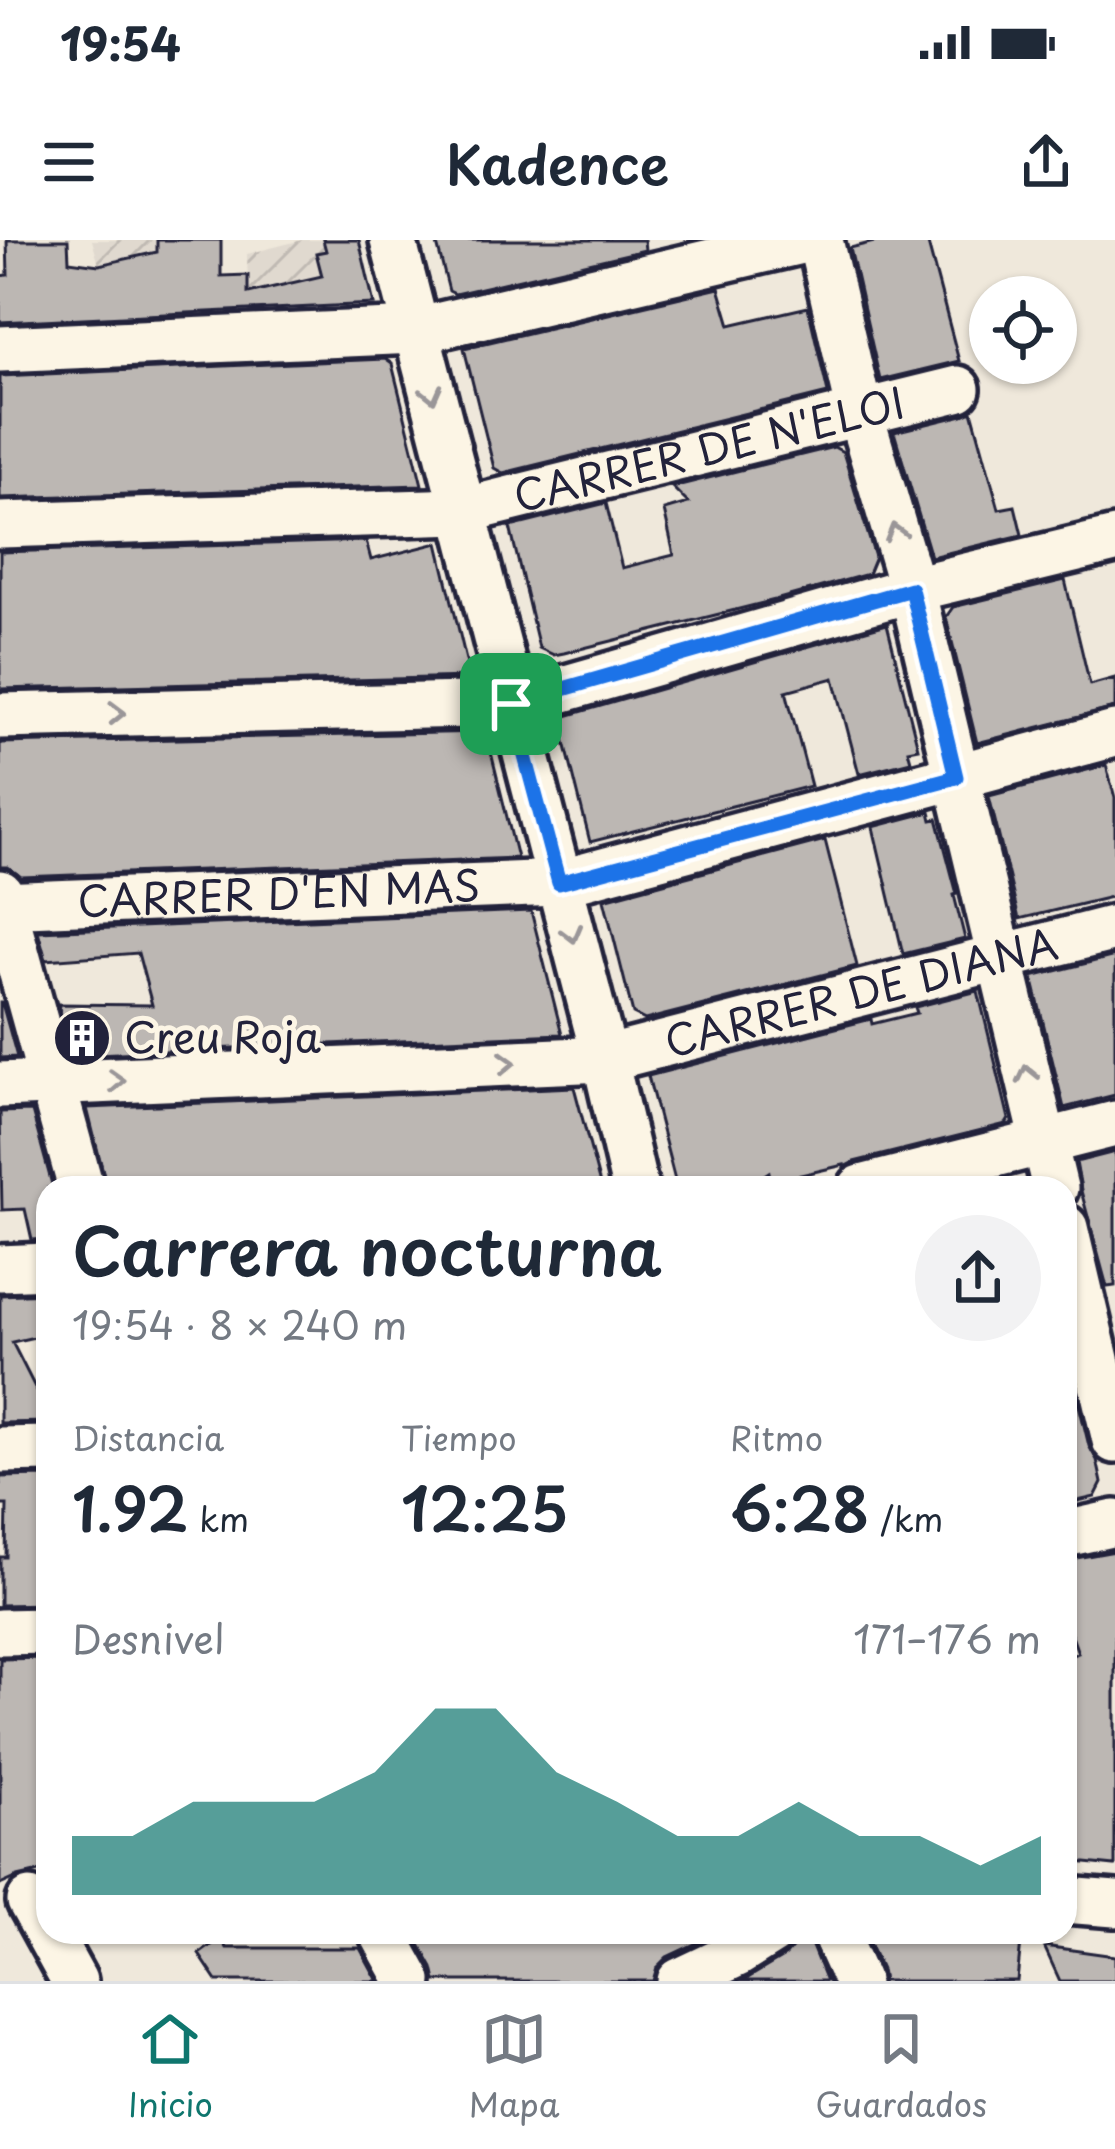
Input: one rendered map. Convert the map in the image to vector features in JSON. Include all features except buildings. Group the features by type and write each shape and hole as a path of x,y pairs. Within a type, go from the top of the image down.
{"street":[{"path":"393,240 632,1176"},
{"path":"0,349 416,331 806,240"},
{"path":"820,240 860,413 911,589 1052,1176"},
{"name":"CARRER DE N'ELOI","path":"0,525 462,511 957,389"},
{"path":"0,716 511,704 911,589 1115,540"},
{"name":"CARRER D'EN MAS","path":"1,901 559,883 1115,734"},
{"path":"1,901 78,1176"},
{"name":"CARRER DE DIANA","path":"0,1085 604,1059 1115,928"},
{"path":"908,1176 1115,1124"},
{"path":"0,1268 36,1266"},
{"path":"1077,1274 1115,1440"},
{"path":"0,1450 36,1449"},
{"path":"1077,1531 1115,1523"},
{"path":"0,1632 36,1631"},
{"path":"1077,1901 1115,1904"},
{"path":"51,1944 74,1981"},
{"path":"389,1944 409,1981"},
{"path":"680,1981 753,1944"},
{"path":"839,1944 856,1981"}],"shaded area":[{"path":"92,240 157,240 159,323 116,325"},
{"path":"302,240 359,240 365,265 268,289 269,319 249,320 247,254"}],"place":[{"name":"Creu Roja","path":"82,1038"}],"route":[{"path":"911,589 956,777 559,883 511,704 911,589"}]}
